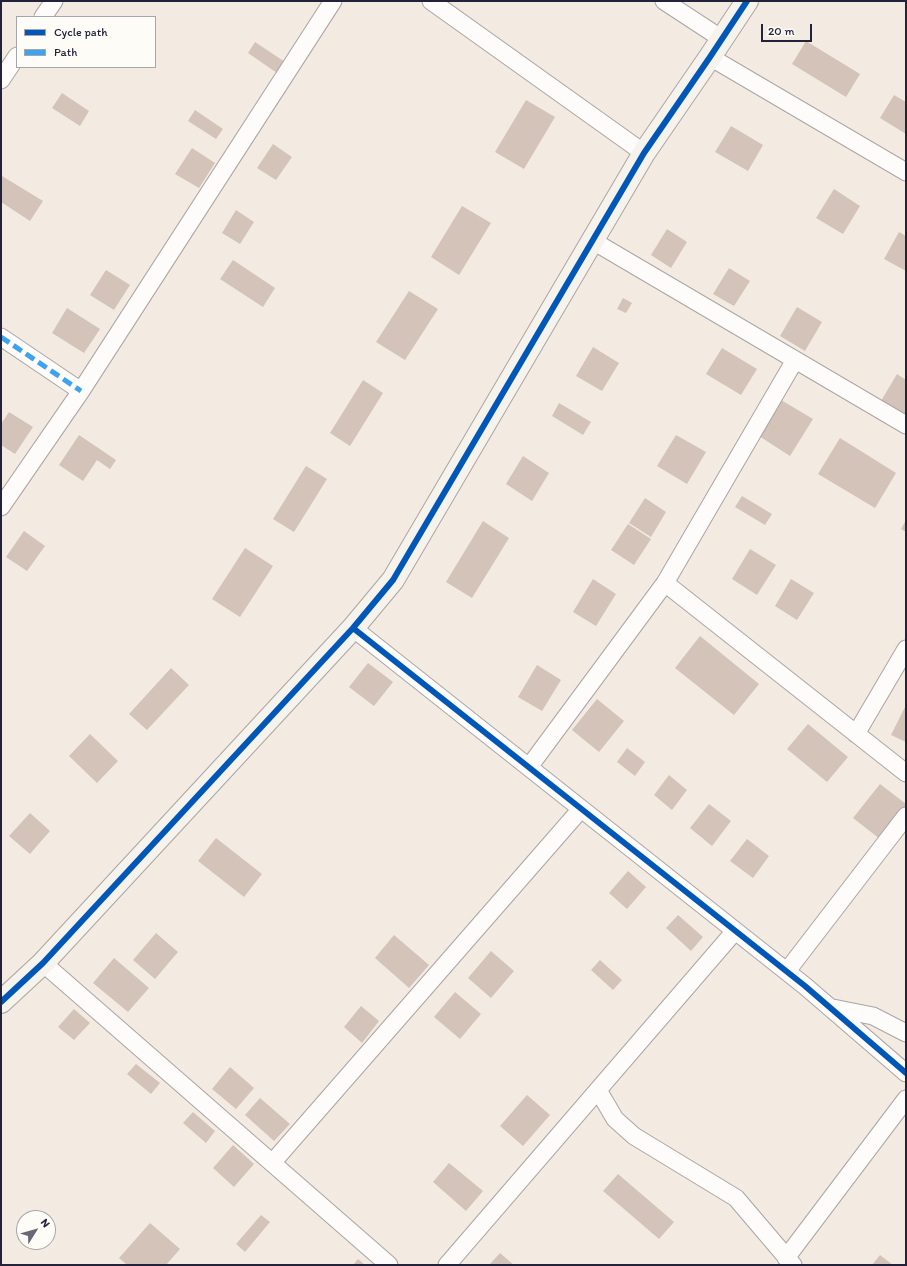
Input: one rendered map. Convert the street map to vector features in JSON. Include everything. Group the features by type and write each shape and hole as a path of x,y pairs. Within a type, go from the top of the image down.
{"street":[{"path":"44,16 54,1"},
{"path":"1,507 81,391 333,1"},
{"path":"431,1 644,153"},
{"path":"664,1 722,39"},
{"path":"1,1002 43,963 353,628 394,580 644,153 710,58 747,1"},
{"path":"1,80 16,58"},
{"path":"710,58 906,172"},
{"path":"593,241 906,425"},
{"path":"1,337 81,391"},
{"path":"529,768 665,583 795,360"},
{"path":"665,583 906,773"},
{"path":"353,628 787,971 906,1073"},
{"path":"856,734 906,649"},
{"path":"272,1164 582,809"},
{"path":"787,971 906,816"},
{"path":"447,1265 735,931"},
{"path":"43,963 389,1265"},
{"path":"830,1008 873,1016 906,1033"},
{"path":"598,1090 615,1119 634,1136 736,1198 789,1261 906,1099"}],"building":[{"path":"806,41 860,74 846,97 792,64"},
{"path":"255,42 285,62 277,73 248,53"},
{"path":"62,93 89,111 80,126 52,108"},
{"path":"894,95 906,102 906,134 880,118"},
{"path":"526,100 555,117 524,169 495,152"},
{"path":"195,110 223,129 216,139 188,121"},
{"path":"731,126 763,145 748,171 715,152"},
{"path":"273,144 292,157 276,180 257,168"},
{"path":"192,148 215,163 199,188 175,174"},
{"path":"2,176 43,201 30,221 1,202"},
{"path":"834,189 860,206 843,234 816,218"},
{"path":"462,206 491,223 459,275 431,257"},
{"path":"236,210 254,222 240,244 222,233"},
{"path":"667,229 687,242 671,268 651,255"},
{"path":"899,232 906,236 906,271 884,259"},
{"path":"233,260 275,288 263,307 220,279"},
{"path":"729,268 750,281 734,306 713,294"},
{"path":"106,270 130,285 114,310 90,295"},
{"path":"409,291 438,309 405,360 376,342"},
{"path":"623,298 632,303 626,313 617,309"},
{"path":"797,307 822,322 805,351 780,336"},
{"path":"67,308 100,329 84,353 52,333"},
{"path":"593,347 619,363 602,391 576,376"},
{"path":"722,348 757,369 741,395 706,374"},
{"path":"897,374 906,380 906,416 881,401"},
{"path":"363,380 383,393 350,446 330,433"},
{"path":"781,400 813,419 790,456 759,436"},
{"path":"559,403 591,422 583,435 552,416"},
{"path":"9,412 33,427 15,454 1,445 1,424"},
{"path":"79,435 116,460 110,469 97,460 83,481 59,465"},
{"path":"676,435 706,452 687,484 657,466"},
{"path":"840,438 896,473 875,508 818,474"},
{"path":"523,456 549,473 532,501 506,484"},
{"path":"306,466 327,479 294,532 273,519"},
{"path":"742,496 772,514 765,525 735,507"},
{"path":"645,498 666,512 651,537 629,523"},
{"path":"906,520 906,532 901,529"},
{"path":"483,521 509,538 472,598 446,582"},
{"path":"628,524 651,539 634,565 611,550"},
{"path":"24,531 45,546 27,571 6,557"},
{"path":"245,548 273,566 240,617 212,599"},
{"path":"750,549 776,565 757,595 732,579"},
{"path":"593,579 616,594 596,626 573,612"},
{"path":"791,579 814,593 797,620 775,606"},
{"path":"700,636 759,684 734,715 675,668"},
{"path":"368,663 393,682 374,706 349,687"},
{"path":"537,665 561,680 542,711 518,697"},
{"path":"171,668 189,685 147,730 129,714"},
{"path":"597,699 624,721 599,752 572,730"},
{"path":"906,705 906,742 891,735"},
{"path":"808,724 848,757 827,782 787,749"},
{"path":"90,734 118,761 97,783 69,756"},
{"path":"627,748 645,762 635,776 617,762"},
{"path":"669,775 687,790 672,810 654,795"},
{"path":"880,784 906,805 880,839 853,818"},
{"path":"709,804 731,821 712,846 690,828"},
{"path":"30,813 50,831 30,854 9,836"},
{"path":"216,838 262,874 244,897 198,861"},
{"path":"747,839 769,856 753,878 730,861"},
{"path":"628,871 646,887 627,909 609,893"},
{"path":"678,915 703,937 691,951 666,928"},
{"path":"156,933 178,952 155,979 133,960"},
{"path":"394,935 429,965 409,988 375,958"},
{"path":"491,951 514,971 491,998 468,978"},
{"path":"114,958 149,988 128,1012 93,983"},
{"path":"600,960 622,980 613,990 591,970"},
{"path":"455,992 481,1014 460,1039 434,1017"},
{"path":"361,1006 379,1021 362,1043 344,1027"},
{"path":"74,1009 90,1023 74,1040 58,1027"},
{"path":"136,1064 160,1083 151,1094 127,1074"},
{"path":"230,1067 254,1088 236,1109 212,1089"},
{"path":"527,1095 550,1115 523,1146 500,1126"},
{"path":"260,1098 290,1124 274,1141 245,1115"},
{"path":"193,1112 215,1131 206,1143 183,1123"},
{"path":"233,1145 254,1164 234,1187 213,1168"},
{"path":"449,1163 483,1191 466,1211 433,1182"},
{"path":"618,1174 674,1222 659,1239 603,1191"},
{"path":"261,1215 270,1222 245,1252 236,1244"},
{"path":"150,1223 180,1249 166,1265 127,1265 119,1258"},
{"path":"500,1253 514,1265 489,1265"},
{"path":"880,1255 893,1265 872,1265"},
{"path":"358,1259 365,1265 353,1265"}],"marked path":[{"path":"1,337 81,391"}],"cycle path":[{"path":"1,1002 43,963 353,628 393,580 644,153 747,1"},
{"path":"353,628 805,986 906,1073"}]}
